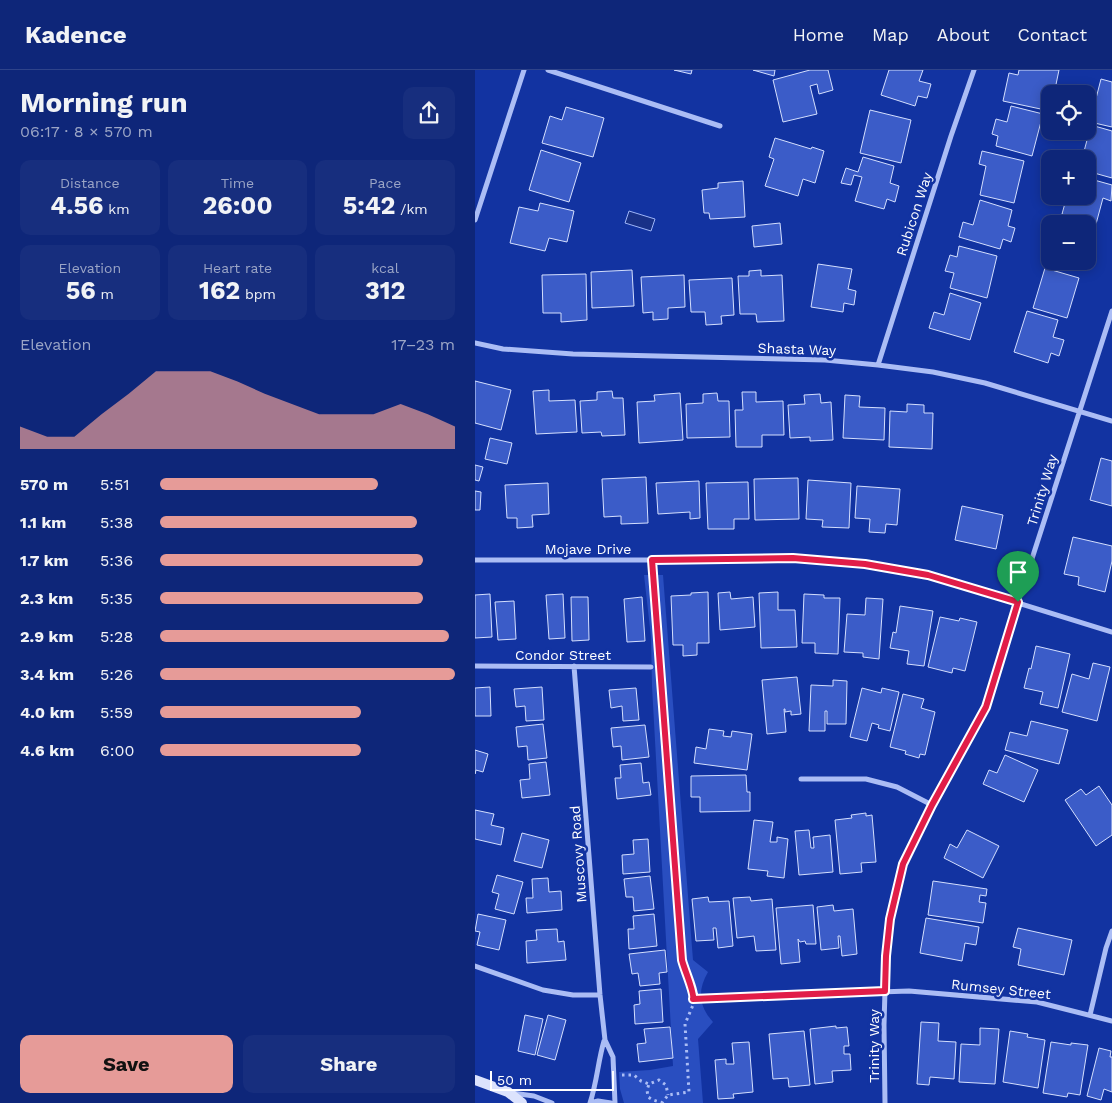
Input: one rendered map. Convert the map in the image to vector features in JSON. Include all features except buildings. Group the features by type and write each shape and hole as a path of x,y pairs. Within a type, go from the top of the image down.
{"street":[{"path":"475,220 524,70"},
{"path":"548,70 720,126"},
{"name":"Rubicon Way","path":"878,365 974,70"},
{"name":"Trinity Way","path":"885,1103 886,956 890,919 903,864 932,805 986,707 1112,311"},
{"name":"Shasta Way","path":"475,343 503,349 573,354 825,360 878,365 933,372 985,383 1112,421"},
{"name":"Mojave Drive","path":"475,560 793,558 865,564 928,575 1112,632"},
{"name":"Condor Street","path":"475,666 651,666"},
{"name":"Muscovy Road","path":"574,666 600,995 605,1040 613,1057 613,1103"},
{"path":"801,779 866,779 897,787 932,805"},
{"path":"1089,1015 1112,930"},
{"path":"475,966 543,990 573,995 600,995"},
{"name":"Rumsey Street","path":"735,997 909,991 1037,1002 1112,1021"},
{"name":"Muscovy Road","path":"590,1103 605,1040"},
{"path":"475,1080 508,1092 534,1096 552,1103"},
{"path":"508,1092 522,1103"},
{"path":"590,1103 598,1101 613,1103"}],"path":[{"path":"649,1084 647,1090 649,1097 663,1103 669,1095 689,1092 685,1024 694,995 682,960 652,560"},
{"path":"693,999 735,997"},
{"path":"621,1075 634,1075 641,1081 649,1084 659,1080 666,1085 669,1095"}],"shaded area":[{"path":"629,211 655,219 651,231 625,223"},
{"path":"644,575 663,575 693,960 708,972 702,986 701,998 708,1016 713,1022 698,1039 703,1103 624,1103 620,1089 619,1072 673,1066 652,686 651,637"}],"route":[{"path":"793,558 865,564 928,575 1018,602 986,707 932,805 903,864 890,919 885,991 693,999 694,995 682,960 652,560 793,558"}]}
